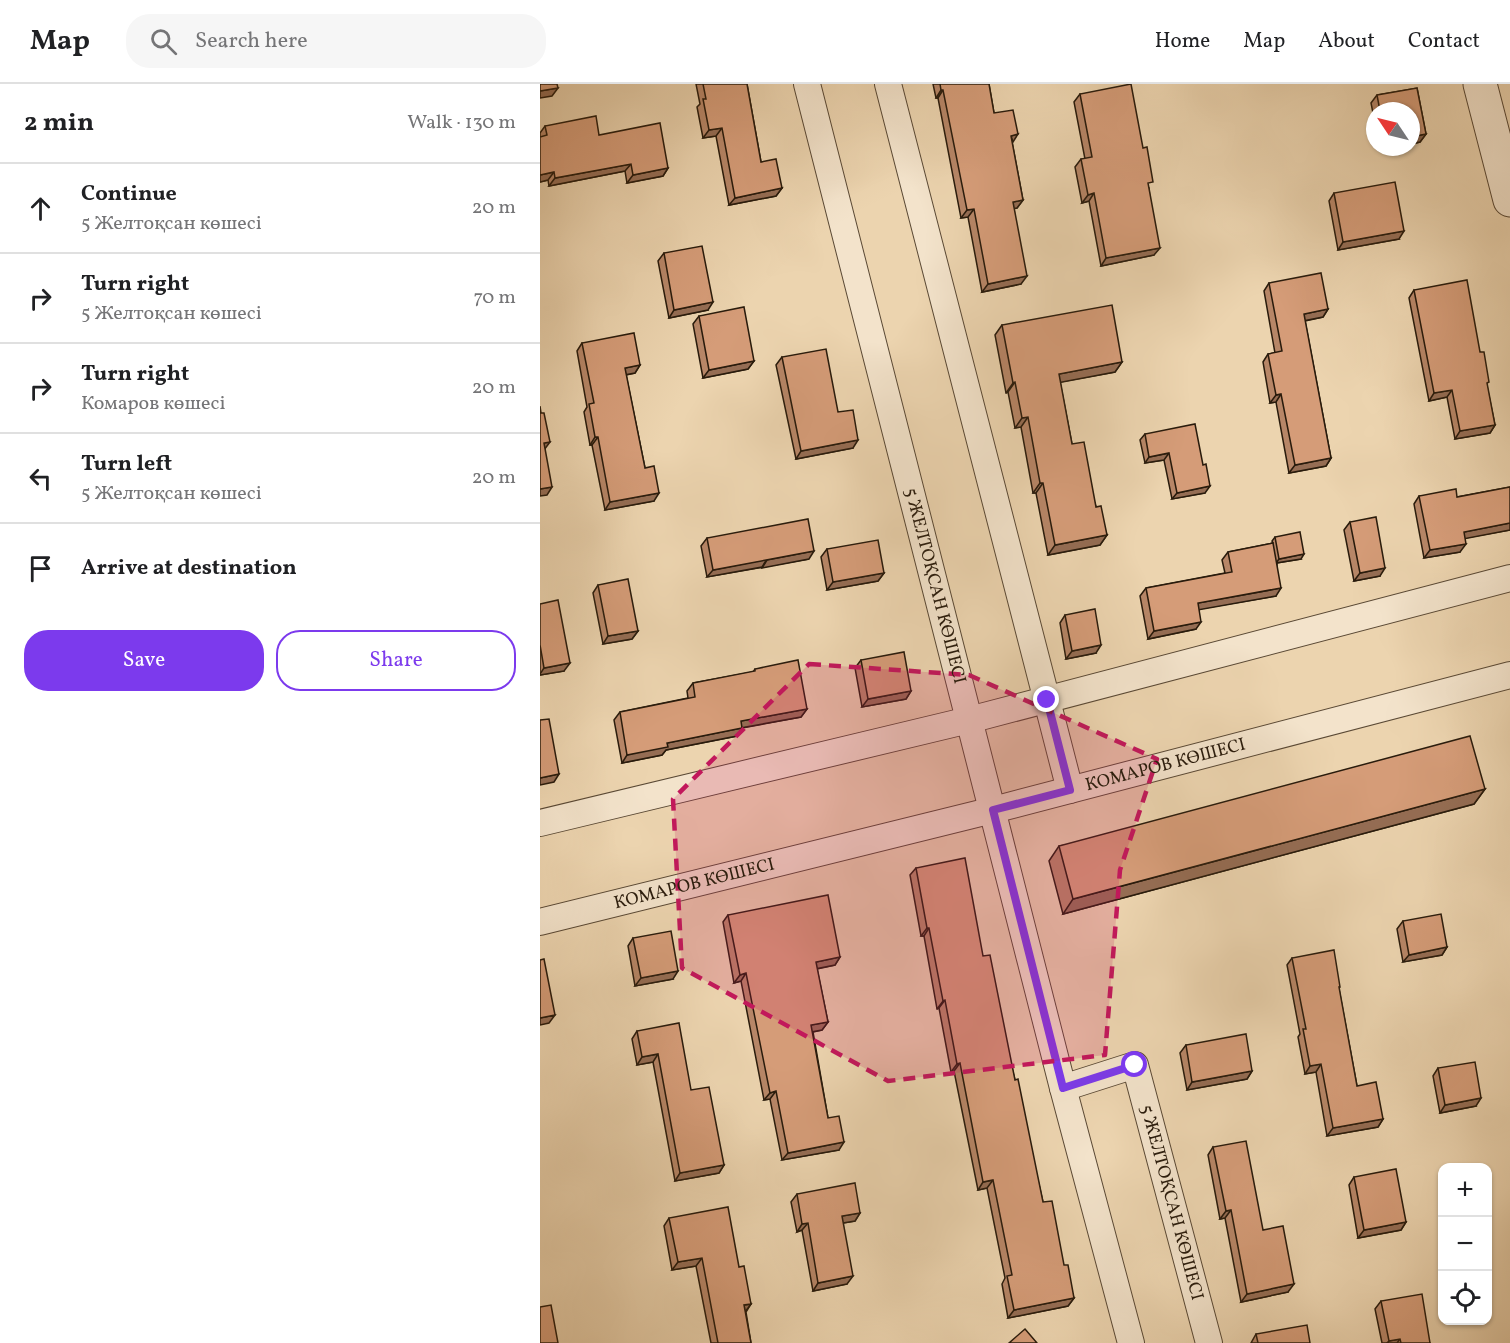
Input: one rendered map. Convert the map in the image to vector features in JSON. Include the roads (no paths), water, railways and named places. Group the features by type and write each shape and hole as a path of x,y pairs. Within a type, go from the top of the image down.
{"street":[{"name":"5 ЖЕЛТОҚСАН КӨШЕСІ","path":"807,84 1063,1088 1131,1343"},
{"path":"888,84 1070,790"},
{"path":"1480,84 1510,200"},
{"path":"540,823 969,720 1510,578"},
{"name":"КОМАРОВ КӨШЕСІ","path":"540,922 993,810 1510,675"},
{"name":"5 ЖЕЛТОҚСАН КӨШЕСІ","path":"1063,1088 1135,1065 1209,1343"}]}
